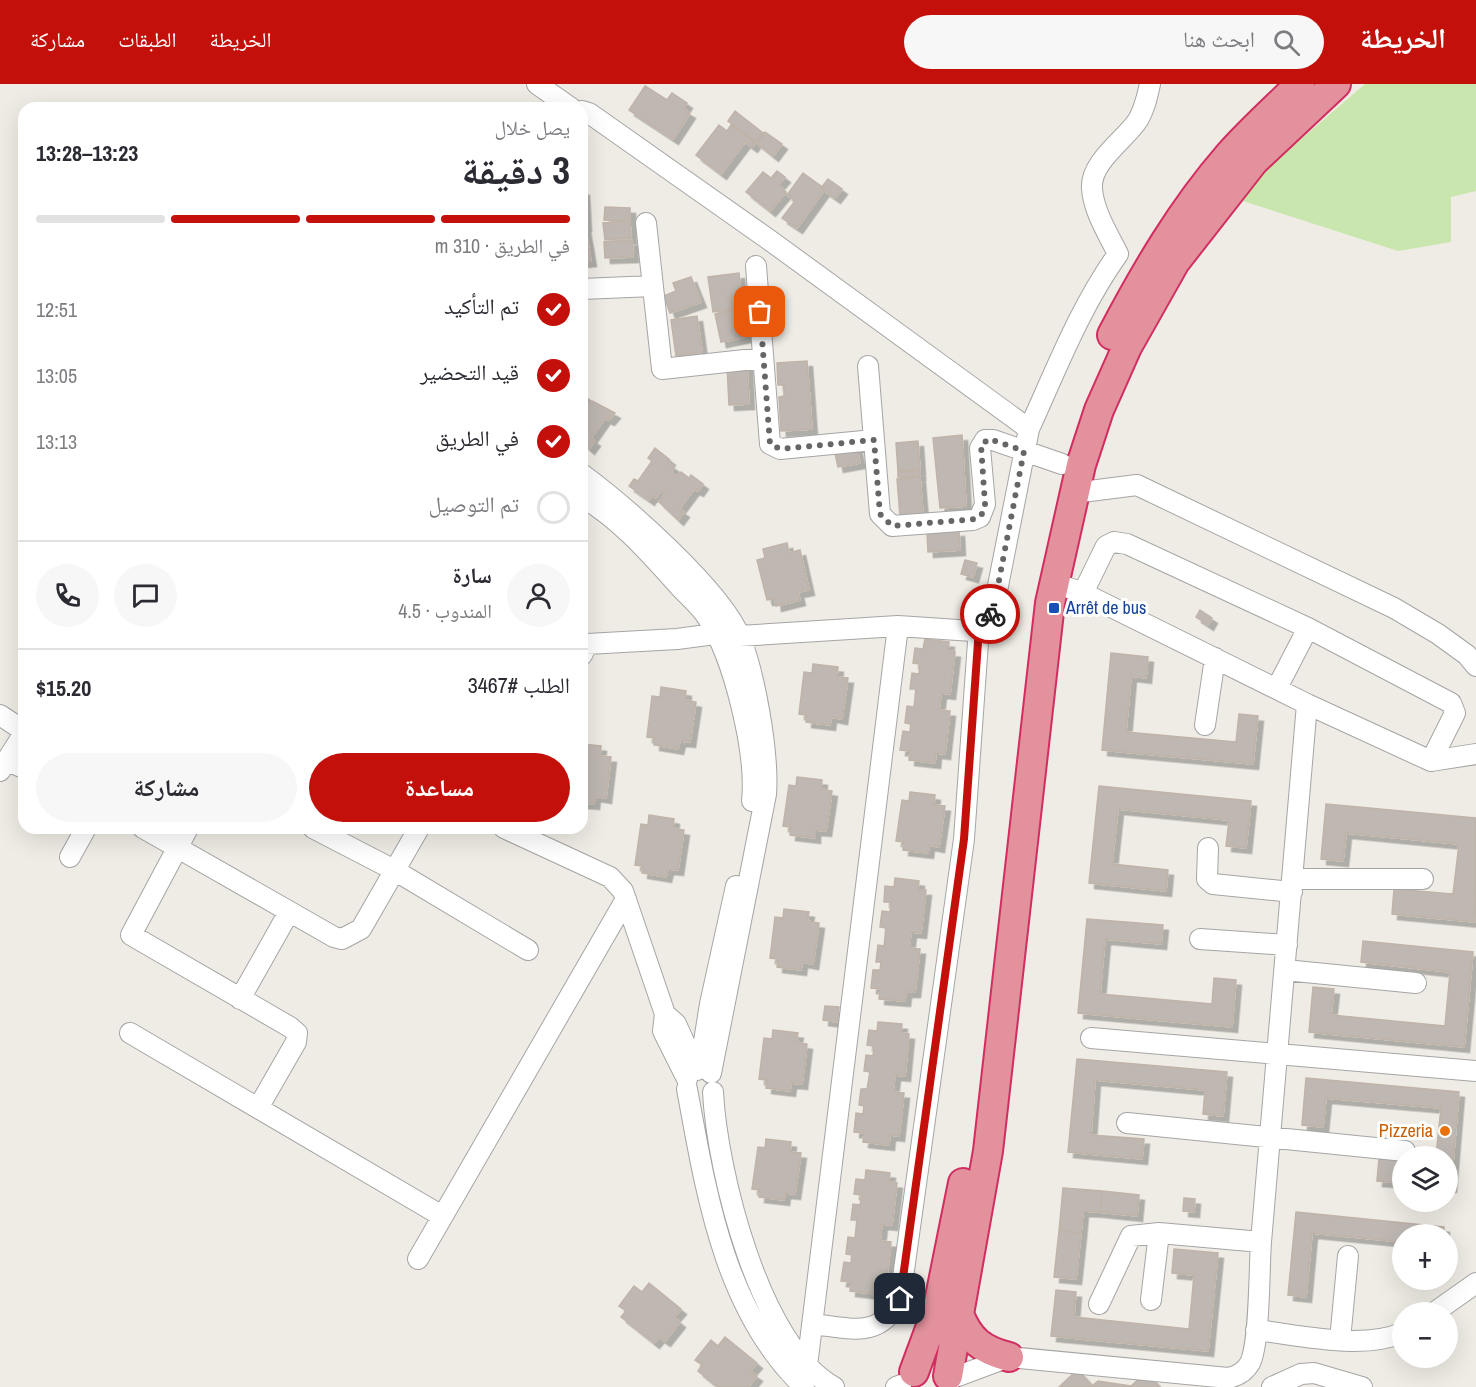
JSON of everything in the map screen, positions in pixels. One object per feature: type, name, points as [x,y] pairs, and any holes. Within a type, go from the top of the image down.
[{"type":"highway","points":[[903,1383],[938,1307],[970,1148],[1037,579],[1062,464],[1111,338],[1145,272],[1199,193],[1230,155],[1300,84]]},
{"type":"highway","points":[[903,1383],[932,1369],[957,1382],[959,1314],[988,1151],[1055,582],[1074,493],[1099,410],[1127,347],[1175,262],[1254,162],[1336,84]]},
{"type":"highway","points":[[959,1314],[967,1332],[979,1347],[1009,1357]]},
{"type":"street","points":[[537,84],[562,102]]},
{"type":"street","points":[[1145,272],[1119,254],[1105,228],[1092,190],[1092,182],[1100,165],[1137,122],[1144,109],[1150,84]]},
{"type":"street","points":[[588,114],[768,239],[1029,429]]},
{"type":"street","points":[[646,223],[662,369],[763,358]]},
{"type":"street","points":[[812,1324],[863,1329],[881,1323],[891,1316],[900,1299],[964,839],[979,628],[989,615],[995,601],[1029,429],[1077,324],[1103,274],[1119,254]]},
{"type":"street","points":[[756,266],[769,440],[772,447],[780,449],[874,440]]},
{"type":"street","points":[[588,289],[653,286]]},
{"type":"street","points":[[868,366],[880,514],[887,523],[898,527],[976,519],[983,513],[985,504],[981,445],[989,439],[1062,464]]},
{"type":"street","points":[[588,479],[653,534],[711,596],[739,636],[764,745],[768,770],[766,794],[699,1079]]},
{"type":"street","points":[[1074,493],[1137,485],[1394,608],[1438,634],[1467,655],[1476,666]]},
{"type":"street","points":[[588,502],[643,546],[707,616],[729,666],[750,747],[754,778],[751,814],[710,1004],[699,1079],[705,1188],[723,1249],[747,1309],[771,1349],[804,1387]]},
{"type":"street","points":[[1083,593],[1099,555],[1106,546],[1114,542],[1127,544],[1308,628],[1451,703],[1455,713],[1431,761]]},
{"type":"street","points":[[1055,582],[1083,593],[1215,657],[1307,705],[1431,761],[1476,754]]},
{"type":"street","points":[[588,644],[677,639],[715,634],[739,636],[897,626],[973,630],[979,628]]},
{"type":"street","points":[[807,1365],[897,626]]},
{"type":"street","points":[[1277,688],[1308,628]]},
{"type":"street","points":[[1205,725],[1215,657]]},
{"type":"street","points":[[1233,1377],[1241,1374],[1249,1365],[1256,1330],[1260,1242],[1307,705]]},
{"type":"street","points":[[0,715],[18,728]]},
{"type":"street","points":[[10,767],[18,747]]},
{"type":"street","points":[[70,857],[83,834]]},
{"type":"street","points":[[153,834],[289,912],[334,937],[342,939],[353,935],[360,929],[415,834]]},
{"type":"street","points":[[184,834],[130,935],[290,1027],[297,1034],[296,1042],[258,1108]]},
{"type":"street","points":[[325,834],[394,870],[528,950]]},
{"type":"street","points":[[542,836],[610,877],[623,891],[665,1014],[676,1024],[699,1079],[717,1134],[740,1233],[759,1283],[784,1334],[807,1365],[834,1387]]},
{"type":"street","points":[[1208,848],[1207,879],[1213,884],[1292,885],[1424,879]]},
{"type":"street","points":[[418,1259],[626,899]]},
{"type":"street","points":[[240,999],[289,912]]},
{"type":"street","points":[[1200,939],[1287,945]]},
{"type":"street","points":[[1285,970],[1416,983]]},
{"type":"street","points":[[130,1033],[442,1216]]},
{"type":"street","points":[[1091,1038],[1476,1071]]},
{"type":"street","points":[[1127,1123],[1392,1150]]},
{"type":"street","points":[[1099,1304],[1127,1240],[1131,1236],[1159,1233],[1260,1242]]},
{"type":"street","points":[[1151,1300],[1159,1233]]},
{"type":"street","points":[[1340,1340],[1348,1256]]},
{"type":"street","points":[[1449,1302],[1476,1283]]},
{"type":"street","points":[[1256,1330],[1340,1340],[1383,1339],[1392,1336]]},
{"type":"street","points":[[957,1382],[1009,1357],[1233,1377],[1250,1387]]},
{"type":"street","points":[[1272,1387],[1295,1376],[1314,1373],[1362,1387]]},
{"type":"green space","points":[[1365,84],[1476,84],[1476,191],[1451,197],[1451,242],[1398,251],[1243,201],[1250,183]]},
{"type":"building","points":[[645,86],[667,100],[672,93],[687,103],[683,109],[690,113],[673,139],[629,110]]},
{"type":"building","points":[[735,111],[763,133],[756,142],[728,121]]},
{"type":"building","points":[[719,125],[727,131],[731,125],[755,143],[752,147],[745,142],[721,174],[696,155]]},
{"type":"building","points":[[765,132],[782,144],[773,156],[757,143]]},
{"type":"building","points":[[777,171],[785,177],[778,185],[786,192],[770,211],[746,192],[763,172],[771,178]]},
{"type":"building","points":[[803,173],[825,189],[797,228],[782,218],[795,201],[787,195]]},
{"type":"building","points":[[828,179],[842,189],[835,198],[821,188]]},
{"type":"building","points":[[605,207],[630,208],[630,221],[604,220]]},
{"type":"building","points":[[630,221],[631,238],[605,240],[603,223]]},
{"type":"building","points":[[632,240],[633,257],[605,258],[604,242]]},
{"type":"building","points":[[588,244],[591,261],[588,261]]},
{"type":"building","points":[[739,273],[742,308],[713,312],[708,277]]},
{"type":"building","points":[[691,277],[701,302],[670,313],[664,296],[676,291],[673,283]]},
{"type":"building","points":[[740,309],[746,337],[721,342],[715,314]]},
{"type":"building","points":[[697,316],[702,352],[676,356],[671,320]]},
{"type":"building","points":[[807,361],[812,429],[781,431],[779,397],[784,396],[784,385],[778,385],[777,363]]},
{"type":"building","points":[[747,364],[749,404],[729,405],[727,365]]},
{"type":"building","points":[[592,401],[615,413],[609,420],[605,418],[591,438],[595,441],[589,449],[588,406]]},
{"type":"building","points":[[962,435],[966,506],[940,508],[933,438]]},
{"type":"building","points":[[918,441],[920,470],[898,471],[896,443]]},
{"type":"building","points":[[856,445],[860,463],[838,467],[834,449]]},
{"type":"building","points":[[655,448],[670,460],[668,463],[674,467],[671,472],[677,477],[681,472],[689,478],[691,475],[703,484],[698,491],[694,489],[679,509],[684,512],[678,520],[659,502],[666,492],[662,490],[656,498],[652,495],[649,500],[629,486],[634,479],[638,481],[652,461],[648,458]]},
{"type":"building","points":[[920,471],[920,476],[898,477],[898,472]]},
{"type":"building","points":[[920,477],[923,514],[900,516],[897,479]]},
{"type":"building","points":[[959,531],[960,550],[928,552],[927,533]]},
{"type":"building","points":[[787,543],[789,553],[800,550],[809,590],[798,592],[800,600],[776,606],[775,599],[767,600],[757,560],[765,558],[763,549]]},
{"type":"building","points":[[965,560],[977,563],[973,577],[961,574]]},
{"type":"building","points":[[1200,610],[1212,618],[1208,625],[1196,617]]},
{"type":"building","points":[[925,639],[949,642],[948,651],[955,652],[950,694],[941,693],[939,710],[950,711],[945,754],[936,753],[935,763],[909,760],[910,751],[900,750],[903,731],[910,732],[911,724],[905,723],[907,706],[914,707],[916,689],[910,689],[912,673],[919,674],[920,664],[913,663],[915,648],[923,649]]},
{"type":"building","points":[[1111,653],[1148,657],[1146,678],[1131,676],[1126,732],[1236,742],[1239,714],[1258,716],[1253,764],[1102,750]]},
{"type":"building","points":[[813,664],[838,667],[837,677],[848,678],[842,719],[831,717],[830,725],[806,722],[807,715],[799,714],[804,672],[812,673]]},
{"type":"building","points":[[661,687],[686,691],[685,700],[696,702],[690,742],[680,741],[678,749],[654,745],[655,738],[647,737],[652,696],[660,697]]},
{"type":"building","points":[[588,745],[601,746],[600,756],[611,757],[606,798],[595,796],[594,804],[588,804]]},
{"type":"building","points":[[797,777],[822,780],[821,789],[832,791],[826,831],[815,830],[815,838],[790,835],[791,827],[783,826],[789,785],[796,786]]},
{"type":"building","points":[[1099,786],[1251,801],[1246,848],[1226,846],[1229,820],[1118,809],[1112,864],[1168,870],[1166,891],[1089,883]]},
{"type":"building","points":[[910,792],[935,795],[934,805],[945,806],[939,847],[929,845],[928,853],[903,850],[904,842],[896,841],[902,800],[909,801]]},
{"type":"building","points":[[1326,804],[1476,818],[1475,922],[1392,914],[1394,889],[1453,894],[1459,844],[1346,833],[1343,861],[1321,859]]},
{"type":"building","points":[[649,815],[674,819],[673,828],[684,830],[678,870],[668,869],[666,877],[642,873],[643,866],[635,865],[641,824],[648,825]]},
{"type":"building","points":[[895,878],[919,881],[918,890],[926,890],[921,933],[911,932],[909,948],[920,949],[915,992],[906,992],[905,1001],[879,999],[880,989],[871,988],[873,970],[880,970],[881,962],[876,962],[878,945],[884,946],[886,928],[880,927],[882,911],[890,912],[891,902],[884,902],[885,886],[894,887]]},
{"type":"building","points":[[784,909],[809,912],[807,921],[819,923],[813,964],[802,962],[801,970],[777,967],[778,959],[770,958],[775,917],[783,918]]},
{"type":"building","points":[[1087,919],[1163,925],[1161,944],[1105,939],[1100,994],[1212,1004],[1214,978],[1236,980],[1232,1027],[1078,1013]]},
{"type":"building","points":[[1363,941],[1473,952],[1464,1047],[1309,1032],[1313,987],[1334,989],[1331,1015],[1445,1026],[1450,972],[1361,962]]},
{"type":"building","points":[[825,1006],[839,1007],[837,1022],[823,1020]]},
{"type":"building","points":[[878,1022],[902,1024],[901,1033],[909,1034],[905,1076],[895,1075],[893,1092],[904,1093],[899,1136],[890,1135],[889,1145],[863,1142],[864,1133],[854,1132],[856,1113],[863,1114],[864,1106],[859,1105],[861,1089],[867,1089],[870,1072],[864,1071],[866,1055],[873,1056],[874,1046],[867,1045],[869,1030],[877,1031]]},
{"type":"building","points":[[773,1030],[798,1033],[796,1042],[807,1044],[802,1084],[791,1083],[790,1091],[766,1088],[767,1080],[759,1079],[764,1038],[772,1039]]},
{"type":"building","points":[[1077,1059],[1227,1072],[1223,1116],[1203,1114],[1205,1090],[1095,1080],[1091,1135],[1144,1139],[1142,1159],[1068,1152]]},
{"type":"building","points":[[1306,1078],[1459,1092],[1454,1146],[1437,1146],[1441,1108],[1326,1098],[1323,1127],[1302,1125]]},
{"type":"building","points":[[766,1139],[791,1142],[790,1152],[801,1153],[795,1194],[785,1193],[784,1200],[759,1197],[760,1190],[752,1189],[758,1147],[765,1148]]},
{"type":"building","points":[[1379,1158],[1392,1159],[1392,1182],[1377,1181]]},
{"type":"building","points":[[866,1170],[890,1173],[889,1182],[897,1183],[892,1225],[882,1224],[880,1241],[891,1242],[886,1285],[877,1284],[876,1294],[850,1291],[851,1282],[841,1281],[844,1262],[851,1263],[852,1255],[846,1254],[848,1237],[855,1238],[857,1220],[851,1220],[853,1204],[860,1205],[862,1195],[854,1194],[856,1179],[865,1180]]},
{"type":"building","points":[[1063,1188],[1102,1191],[1100,1212],[1083,1211],[1081,1233],[1059,1231]]},
{"type":"building","points":[[1102,1191],[1139,1195],[1137,1216],[1100,1212]]},
{"type":"building","points":[[1184,1198],[1195,1199],[1194,1212],[1183,1211]]},
{"type":"building","points":[[1296,1212],[1414,1224],[1392,1224],[1392,1241],[1312,1233],[1306,1297],[1288,1295]]},
{"type":"building","points":[[1059,1231],[1081,1233],[1076,1279],[1054,1277]]},
{"type":"building","points":[[1174,1249],[1218,1253],[1208,1351],[1051,1336],[1056,1290],[1076,1292],[1074,1317],[1189,1329],[1194,1275],[1172,1273]]},
{"type":"building","points":[[649,1283],[681,1309],[674,1317],[680,1322],[665,1341],[659,1337],[654,1343],[621,1317],[626,1311],[619,1306],[634,1286],[642,1292]]},
{"type":"building","points":[[725,1337],[757,1363],[750,1371],[757,1376],[748,1387],[718,1387],[698,1371],[702,1365],[695,1360],[711,1340],[718,1346]]},
{"type":"building","points":[[1075,1372],[1080,1372],[1092,1386],[1098,1381],[1131,1386],[1146,1372],[1160,1387],[1059,1387]]},
{"type":"way so far","points":[[760,312],[770,444],[780,449],[874,440],[880,514],[882,519],[892,526],[973,520],[980,517],[985,504],[981,445],[989,439],[1024,451],[995,601],[990,614]]},
{"type":"place","name":"Arrêt de bus","points":[[1054,608]]},
{"type":"place","name":"Pizzeria","points":[[1445,1131]]},
{"type":"route","points":[[900,1299],[964,839],[979,628],[990,614]]}]
